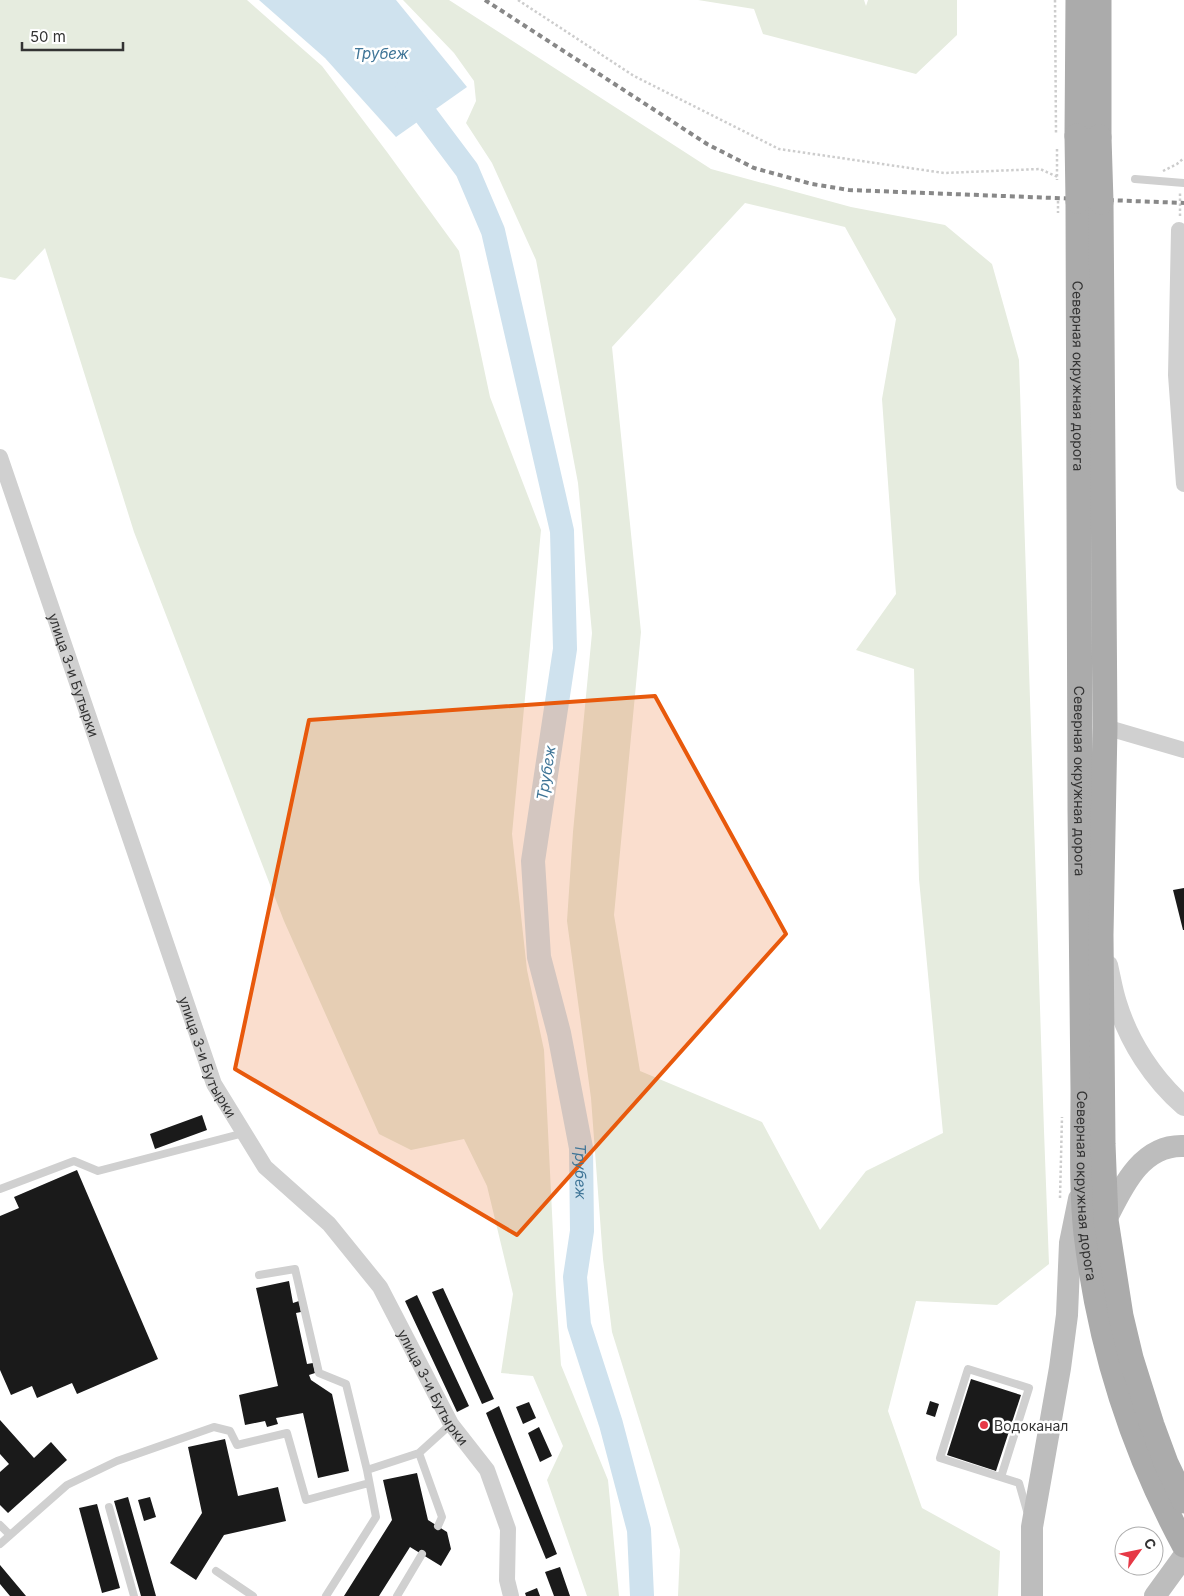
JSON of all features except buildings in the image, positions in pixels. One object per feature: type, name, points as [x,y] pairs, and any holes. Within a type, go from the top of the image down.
[{"type":"main road","name":"Северная окружная дорога","points":[[1078,0],[1078,137],[1089,202],[1105,727],[1101,935],[1103,1144],[1106,1220],[1121,1316],[1131,1358],[1178,1505],[1184,1545]]},
{"type":"main road","name":"Северная окружная дорога","points":[[1078,137],[1099,0]]},
{"type":"main road","name":"Северная окружная дорога","points":[[1089,202],[1083,1178],[1086,1231],[1093,1281],[1114,1378],[1132,1434],[1148,1474],[1178,1505]]},
{"type":"main road","points":[[1106,1220],[1122,1187],[1131,1173],[1144,1160],[1160,1150],[1184,1146]]},
{"type":"main road","points":[[1033,1594],[1032,1528],[1060,1368],[1067,1316],[1070,1243],[1083,1178]]},
{"type":"main road","points":[[1155,1596],[1184,1556]]},
{"type":"street","points":[[1179,230],[1176,375],[1181,395],[1184,484]]},
{"type":"street","name":"улица 3-и Бутырки","points":[[0,458],[214,1084],[266,1166],[329,1224],[380,1287],[451,1424],[487,1470],[508,1529],[507,1580],[511,1596]]},
{"type":"street","points":[[1105,727],[1184,750]]},
{"type":"street","points":[[1101,935],[1117,1004],[1133,1042],[1153,1074],[1184,1106]]},
{"type":"lane","points":[[1136,179],[1182,183]]},
{"type":"lane","points":[[0,1189],[74,1161],[98,1171],[244,1133]]},
{"type":"lane","points":[[260,1274],[296,1269],[319,1373],[346,1384],[376,1517],[326,1596]]},
{"type":"lane","points":[[1001,1477],[1029,1388],[968,1369],[940,1458],[1018,1483],[1032,1528]]},
{"type":"lane","points":[[366,1470],[419,1453],[451,1424]]},
{"type":"lane","points":[[0,1544],[67,1485],[117,1462],[214,1427],[230,1432],[237,1444],[287,1433],[306,1500],[369,1483]]},
{"type":"lane","points":[[419,1453],[442,1517],[438,1526]]},
{"type":"lane","points":[[110,1506],[134,1596]]},
{"type":"lane","points":[[0,1524],[10,1535]]},
{"type":"lane","points":[[397,1596],[422,1554]]},
{"type":"lane","points":[[216,1572],[252,1596]]},
{"type":"path","points":[[518,0],[634,76],[779,149],[944,173],[1040,169],[1064,180]]},
{"type":"path","points":[[1055,0],[1078,137]]},
{"type":"path","points":[[1057,149],[1057,169]]},
{"type":"path","points":[[1162,171],[1177,164],[1184,158]]},
{"type":"path","points":[[1179,230],[1182,183]]},
{"type":"path","points":[[1060,1202],[1062,1112]]},
{"type":"highlighted area","points":[[655,696],[786,934],[517,1235],[235,1069],[309,720]]},
{"type":"shaded area","points":[[0,0],[247,0],[322,66],[459,251],[490,397],[541,530],[512,834],[527,970],[544,1050],[561,1365],[608,1480],[619,1596],[587,1596],[547,1480],[563,1446],[533,1376],[501,1373],[513,1294],[487,1186],[464,1139],[411,1150],[379,1134],[284,921],[134,532],[45,248],[15,280],[0,277]]},
{"type":"shaded area","points":[[403,0],[449,0],[711,169],[851,207],[945,225],[992,264],[1019,360],[1049,1264],[997,1305],[916,1301],[888,1411],[922,1508],[1000,1551],[998,1596],[678,1596],[680,1550],[612,1332],[603,1259],[591,1098],[567,921],[573,832],[592,633],[578,483],[536,260],[492,163],[466,123],[476,101],[474,81],[454,53]],"holes":[[[745,203],[845,227],[896,319],[882,399],[896,594],[856,650],[914,669],[919,879],[943,1133],[866,1171],[820,1230],[762,1122],[640,1071],[614,915],[641,632],[612,347]]]},
{"type":"shaded area","points":[[698,0],[864,0],[866,6],[868,0],[957,0],[957,35],[916,74],[763,34],[754,9]]},
{"type":"water","name":"Трубеж","points":[[259,0],[396,0],[467,87],[396,137],[325,58]]},
{"type":"waterway","name":"Трубеж","points":[[407,90],[467,170],[493,231],[562,531],[565,649],[533,861],[539,957],[559,1033],[581,1148],[582,1231],[575,1277],[579,1325],[611,1424],[639,1530],[642,1596]]},
{"type":"railway","points":[[485,0],[707,144],[754,168],[812,184],[849,190],[1184,203]]},
{"type":"place","name":"Водоканал","points":[[984,1425]]}]
